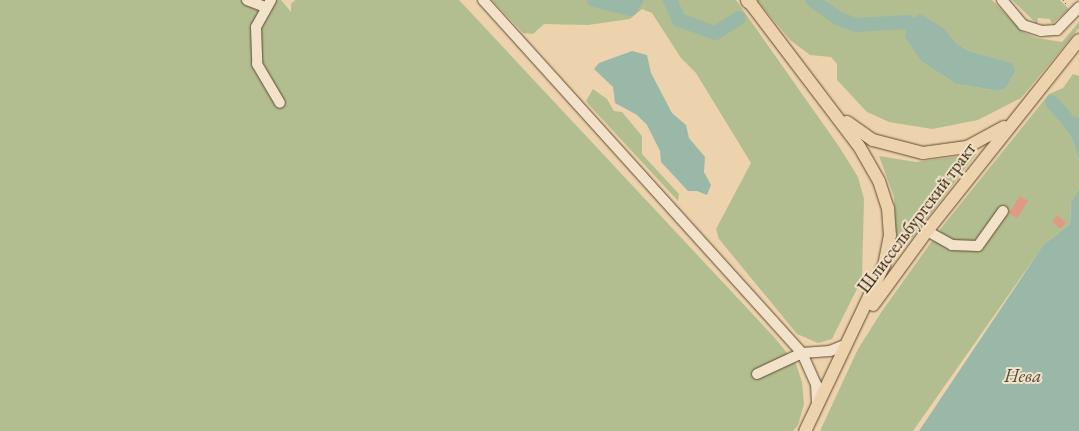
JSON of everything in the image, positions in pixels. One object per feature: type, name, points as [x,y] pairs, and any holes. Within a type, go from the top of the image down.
[{"type":"main road","points":[[748,0],[820,92],[870,163],[888,208],[890,235],[884,265],[804,431]]},
{"type":"main road","name":"Шлиссельбургский тракт","points":[[847,343],[927,231],[1079,40]]},
{"type":"main road","points":[[820,92],[860,131],[890,146],[914,152],[939,153],[966,147],[1017,118]]},
{"type":"street","points":[[248,0],[268,4],[256,28],[257,64],[280,103]]},
{"type":"street","points":[[483,0],[802,353],[816,384],[817,403]]},
{"type":"street","points":[[1002,0],[1023,25],[1041,31],[1057,30],[1079,7]]},
{"type":"street","points":[[927,231],[952,245],[978,246],[1004,211]]},
{"type":"street","points":[[758,374],[802,353],[830,351],[847,343]]},
{"type":"green space","points":[[0,0],[281,0],[291,12],[291,4],[295,0],[459,0],[774,337],[796,364],[802,382],[804,404],[798,425],[793,431],[0,431]]},
{"type":"green space","points":[[492,0],[736,0],[840,148],[858,177],[864,199],[862,279],[832,339],[818,343],[797,334],[719,239],[716,229],[751,163],[696,73],[681,58],[652,13],[642,9],[630,19],[588,25],[544,24],[533,34],[523,33]]},
{"type":"green space","points":[[757,0],[992,0],[1023,32],[1037,38],[1062,42],[1079,22],[1079,28],[1021,98],[978,120],[932,129],[889,122],[867,112],[837,80],[837,64],[831,57],[810,55],[790,40]],"holes":[[[945,29],[956,43],[969,51],[1011,63],[1016,71],[1006,88],[999,91],[956,84],[922,62]]]},
{"type":"green space","points":[[1012,0],[1060,0],[1069,9],[1052,24],[1050,19],[1038,18],[1037,24]]},
{"type":"green space","points":[[1073,74],[1079,76],[1079,118],[1065,119],[1064,128],[1071,136],[1079,160],[1079,189],[1071,202],[1070,224],[1045,243],[913,431],[820,431],[858,349],[882,311],[942,227],[1049,94],[1063,88]]},
{"type":"green space","points":[[593,89],[607,99],[614,111],[622,112],[642,136],[642,154],[679,194],[678,201],[586,101]]},
{"type":"green space","points":[[976,154],[906,246],[897,247],[894,197],[879,156],[916,162]]},
{"type":"water","points":[[920,14],[945,29],[956,43],[969,51],[1012,63],[1016,71],[1006,88],[999,91],[956,84],[922,62],[905,37],[908,22]]},
{"type":"water","points":[[632,51],[647,55],[651,73],[672,113],[686,125],[689,138],[705,157],[704,172],[711,185],[707,195],[697,191],[688,191],[661,162],[660,151],[647,125],[637,115],[615,103],[613,87],[594,69],[599,63]]},
{"type":"water","points":[[1079,118],[1079,160],[1071,136],[1064,128],[1065,119]]},
{"type":"water","name":"Нева","points":[[1079,189],[1079,431],[919,431],[1044,244],[1070,224],[1071,202]]},
{"type":"building","points":[[1020,196],[1028,201],[1017,218],[1009,213]]},
{"type":"building","points":[[1058,215],[1066,223],[1060,229],[1052,221]]},
{"type":"waterway","points":[[594,0],[630,9],[636,0]]},
{"type":"waterway","points":[[670,0],[679,20],[715,33],[739,18]]},
{"type":"waterway","points":[[812,0],[839,19],[856,25],[908,22],[922,33]]},
{"type":"waterway","points":[[1052,102],[1079,133]]}]
